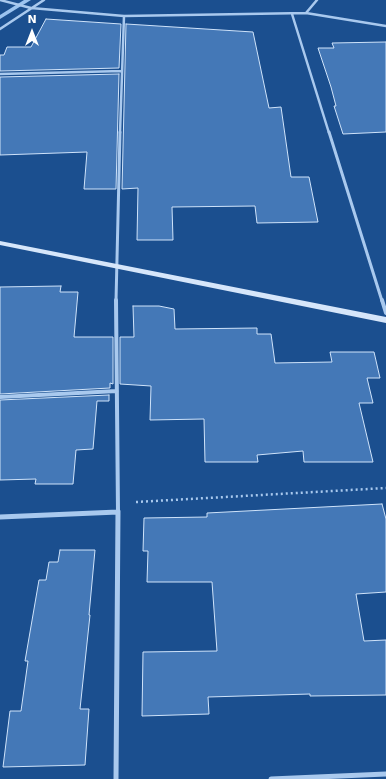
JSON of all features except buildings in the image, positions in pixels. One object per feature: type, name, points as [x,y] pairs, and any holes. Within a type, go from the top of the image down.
[{"type":"street","points":[[0,0],[31,8],[124,16],[306,13],[386,26]]},
{"type":"street","points":[[0,28],[44,0]]},
{"type":"street","points":[[306,13],[317,0]]},
{"type":"street","points":[[292,14],[386,313]]},
{"type":"street","points":[[116,779],[118,503],[116,266],[124,16]]},
{"type":"street","points":[[0,74],[122,71]]},
{"type":"street","points":[[0,243],[386,320]]},
{"type":"street","points":[[0,396],[117,391]]},
{"type":"street","points":[[0,517],[118,512]]},
{"type":"street","points":[[271,779],[375,777],[386,774]]},
{"type":"path","points":[[118,503],[386,488]]},
{"type":"waterway","points":[[0,17],[28,0]]}]
